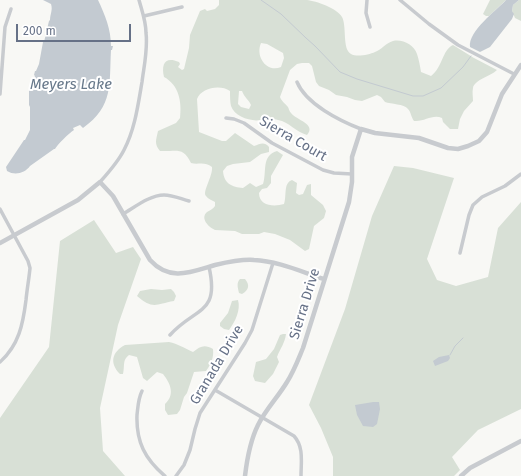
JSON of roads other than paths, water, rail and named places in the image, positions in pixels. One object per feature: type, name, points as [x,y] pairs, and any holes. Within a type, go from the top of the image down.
[{"type":"street","points":[[0,243],[78,200],[100,182],[122,154],[131,136],[134,124],[146,49],[144,16],[139,0]]},
{"type":"street","points":[[368,0],[366,13],[370,26]]},
{"type":"street","points":[[400,0],[458,45],[514,74]]},
{"type":"street","points":[[144,16],[182,7]]},
{"type":"street","points":[[0,94],[5,27],[11,8]]},
{"type":"street","points":[[297,82],[302,92],[320,107],[361,129],[419,138],[448,148],[458,149],[479,141],[487,132],[502,94],[521,65]]},
{"type":"street","name":"Sierra Court","points":[[226,118],[244,123],[272,143],[323,170],[334,173],[352,174]]},
{"type":"street","name":"Sierra Drive","points":[[245,476],[251,446],[262,417],[287,382],[303,348],[349,202],[352,157],[361,129]]},
{"type":"street","points":[[460,253],[469,215],[473,205],[482,198],[505,186],[521,174]]},
{"type":"street","points":[[100,182],[113,196],[148,257],[154,265],[160,269],[170,273],[180,274],[232,261],[260,260],[324,279]]},
{"type":"street","points":[[123,214],[152,198],[161,196],[172,196],[189,201]]},
{"type":"street","points":[[0,209],[28,261],[30,271],[21,330],[15,344],[6,357],[0,362]]},
{"type":"street","name":"Granada Drive","points":[[176,476],[184,465],[188,455],[200,413],[252,330],[273,263]]},
{"type":"street","points":[[170,335],[179,325],[198,313],[209,300],[212,285],[209,267]]},
{"type":"street","points":[[215,390],[290,433],[297,439],[301,448],[301,476]]},
{"type":"street","points":[[142,391],[138,404],[138,436],[151,463],[165,476]]},
{"type":"street","points":[[461,476],[470,468],[521,441]]},
{"type":"water","name":"Meyers Lake","points":[[43,0],[98,0],[109,28],[111,46],[113,46],[111,50],[108,94],[105,103],[93,120],[83,128],[80,125],[73,128],[74,130],[63,139],[55,149],[25,170],[20,173],[10,173],[7,171],[6,167],[25,140],[30,130],[29,91],[35,76],[35,71],[39,64],[52,8],[51,4]]},
{"type":"water","points":[[506,0],[519,0],[513,5],[512,11],[514,14],[512,19],[490,47],[480,52],[470,47],[473,34]]},
{"type":"water","points":[[449,355],[450,358],[448,361],[435,366],[433,361],[439,357]]},
{"type":"water","points":[[379,402],[380,409],[377,424],[373,427],[363,426],[357,415],[355,405]]},
{"type":"waterway","points":[[261,0],[281,14],[340,72],[357,79],[413,96],[423,96],[441,88],[463,67],[471,56]]},
{"type":"waterway","points":[[450,355],[455,346],[463,338]]}]
